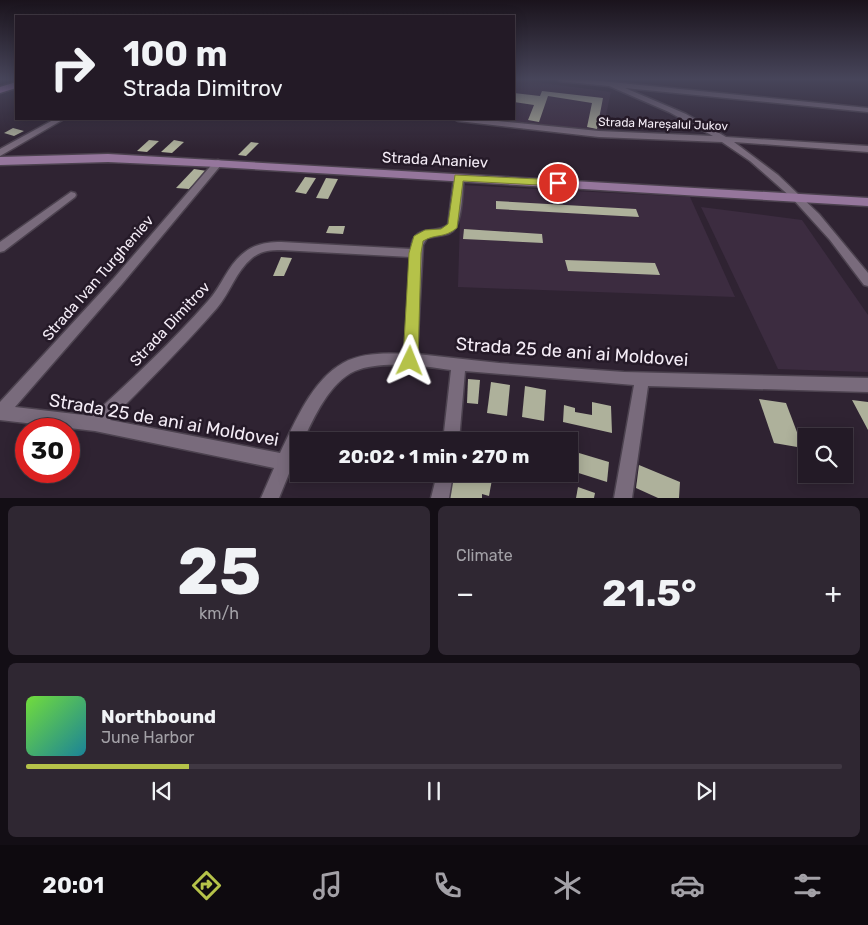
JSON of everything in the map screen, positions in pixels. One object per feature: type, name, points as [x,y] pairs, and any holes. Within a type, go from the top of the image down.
[{"type":"street","points":[[652,102],[725,140],[796,197],[836,241],[867,281]]},
{"type":"street","points":[[789,102],[868,110]]},
{"type":"street","points":[[0,153],[58,120]]},
{"type":"street","name":"Strada Mareșalul Jukov","points":[[467,120],[599,134],[868,148]]},
{"type":"street","name":"Strada Ananiev","points":[[0,161],[93,158],[218,163],[868,202]]},
{"type":"street","name":"Strada Ivan Turgheniev","points":[[0,413],[118,281],[218,163]]},
{"type":"street","points":[[410,361],[415,253],[418,239],[423,235],[444,232],[453,226],[459,178]]},
{"type":"street","points":[[0,248],[71,195]]},
{"type":"street","name":"Strada Dimitrov","points":[[95,424],[190,330],[219,298],[241,262],[254,252],[262,248],[282,246],[415,253]]},
{"type":"street","name":"Strada 25 de ani ai Moldovei","points":[[0,413],[95,424],[284,462],[321,394],[332,379],[348,367],[361,363],[410,361],[642,379],[868,385]]},
{"type":"street","points":[[452,432],[459,365]]},
{"type":"street","points":[[623,498],[642,379]]},
{"type":"street","points":[[270,498],[284,462]]},
{"type":"street","points":[[440,498],[443,482]]},
{"type":"shaded area","points":[[515,102],[609,102],[602,133],[499,120],[515,120]]},
{"type":"shaded area","points":[[461,185],[690,197],[735,297],[458,287]]},
{"type":"shaded area","points":[[701,207],[802,220],[868,315],[868,372],[778,369]]},
{"type":"building","points":[[516,102],[546,102],[539,122],[528,120],[534,105]]},
{"type":"building","points":[[587,102],[602,102],[597,129],[587,127],[592,103]]},
{"type":"building","points":[[13,128],[24,131],[14,136],[4,133]]},
{"type":"building","points":[[149,140],[159,141],[147,152],[137,151]]},
{"type":"building","points":[[174,140],[184,142],[172,153],[161,152]]},
{"type":"building","points":[[251,142],[259,143],[246,156],[238,155]]},
{"type":"building","points":[[194,169],[207,171],[189,189],[176,188]]},
{"type":"building","points":[[305,177],[316,178],[306,194],[295,192]]},
{"type":"building","points":[[326,178],[338,179],[328,199],[316,198]]},
{"type":"building","points":[[496,201],[636,209],[639,217],[496,209]]},
{"type":"building","points":[[329,226],[345,226],[343,234],[326,233]]},
{"type":"building","points":[[464,229],[542,234],[543,243],[463,239]]},
{"type":"building","points":[[281,257],[292,258],[284,276],[273,276]]},
{"type":"building","points":[[565,260],[655,263],[660,275],[568,271]]},
{"type":"building","points":[[468,379],[480,380],[478,404],[467,403]]},
{"type":"building","points":[[491,382],[510,385],[507,416],[487,413]]},
{"type":"building","points":[[525,386],[546,390],[544,421],[522,417]]},
{"type":"building","points":[[759,399],[786,403],[798,435],[798,447],[774,443]]},
{"type":"building","points":[[852,400],[868,402],[868,430]]},
{"type":"building","points":[[592,402],[611,406],[612,433],[563,422],[564,405],[575,408],[575,412],[592,415]]},
{"type":"building","points":[[578,453],[609,462],[607,482],[578,473]]},
{"type":"building","points":[[639,465],[680,482],[679,498],[658,498],[636,488]]},
{"type":"building","points":[[452,482],[492,482],[489,496],[482,494],[482,498],[448,498]]},
{"type":"building","points":[[578,487],[595,493],[594,498],[576,498]]},
{"type":"route","points":[[410,361],[415,253],[418,239],[428,233],[450,230],[453,226],[459,178],[558,183]]}]
